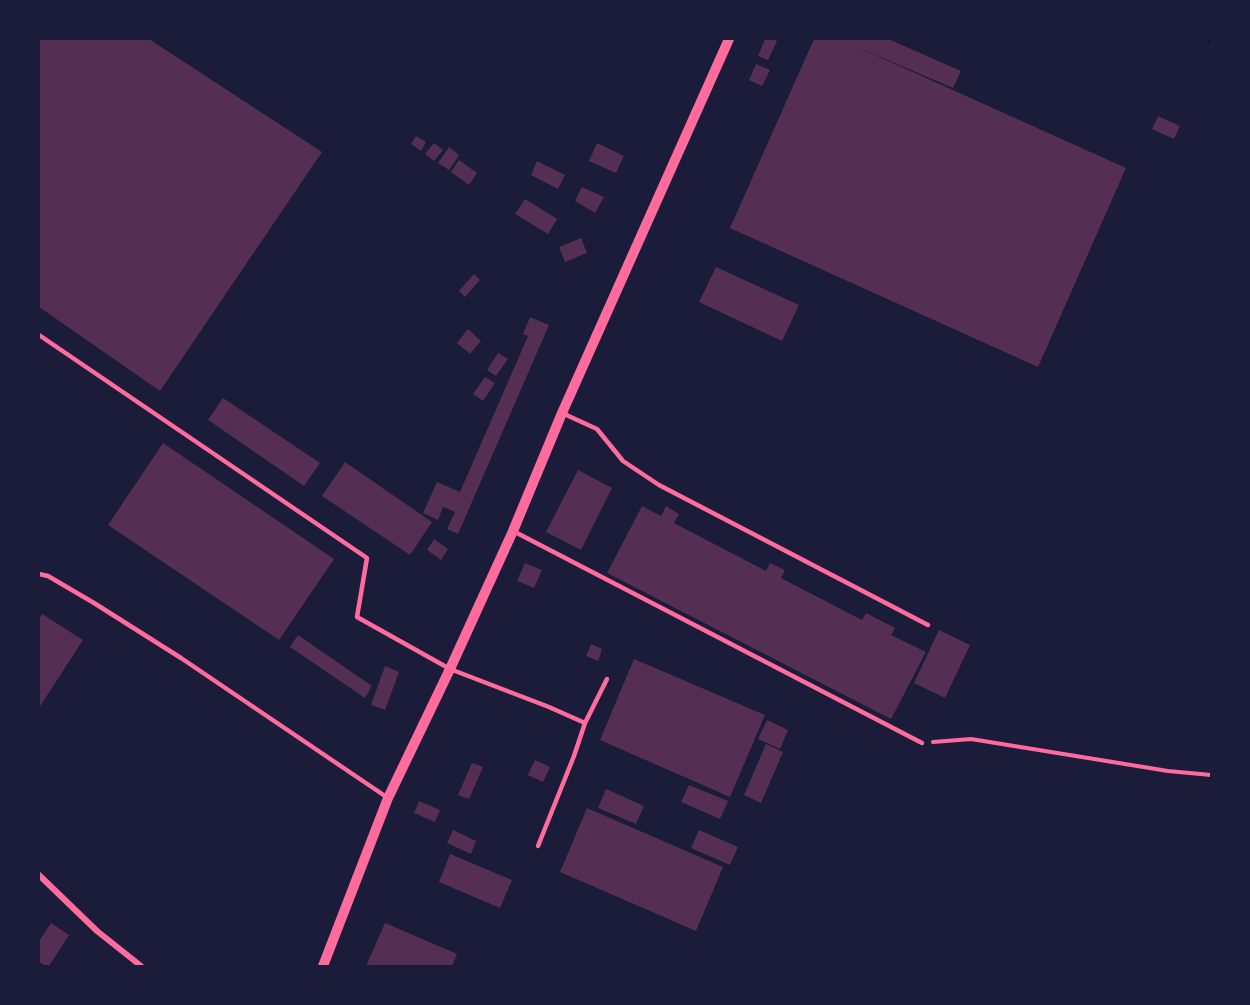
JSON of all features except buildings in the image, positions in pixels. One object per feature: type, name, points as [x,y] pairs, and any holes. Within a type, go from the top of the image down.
[{"type":"street","points":[[323,966],[387,798],[450,669],[513,531],[562,413],[729,39]]},
{"type":"street","points":[[39,875],[97,931],[141,966]]},
{"type":"lane","points":[[39,335],[367,558],[357,617],[450,669],[585,723]]},
{"type":"lane","points":[[562,413],[597,429],[623,461],[659,485],[928,625]]},
{"type":"lane","points":[[513,531],[922,743]]},
{"type":"lane","points":[[39,574],[48,576],[94,603],[181,658],[387,798]]},
{"type":"lane","points":[[538,846],[585,723],[607,680]]},
{"type":"path","points":[[922,743],[971,739],[1168,771],[1211,775]]}]
